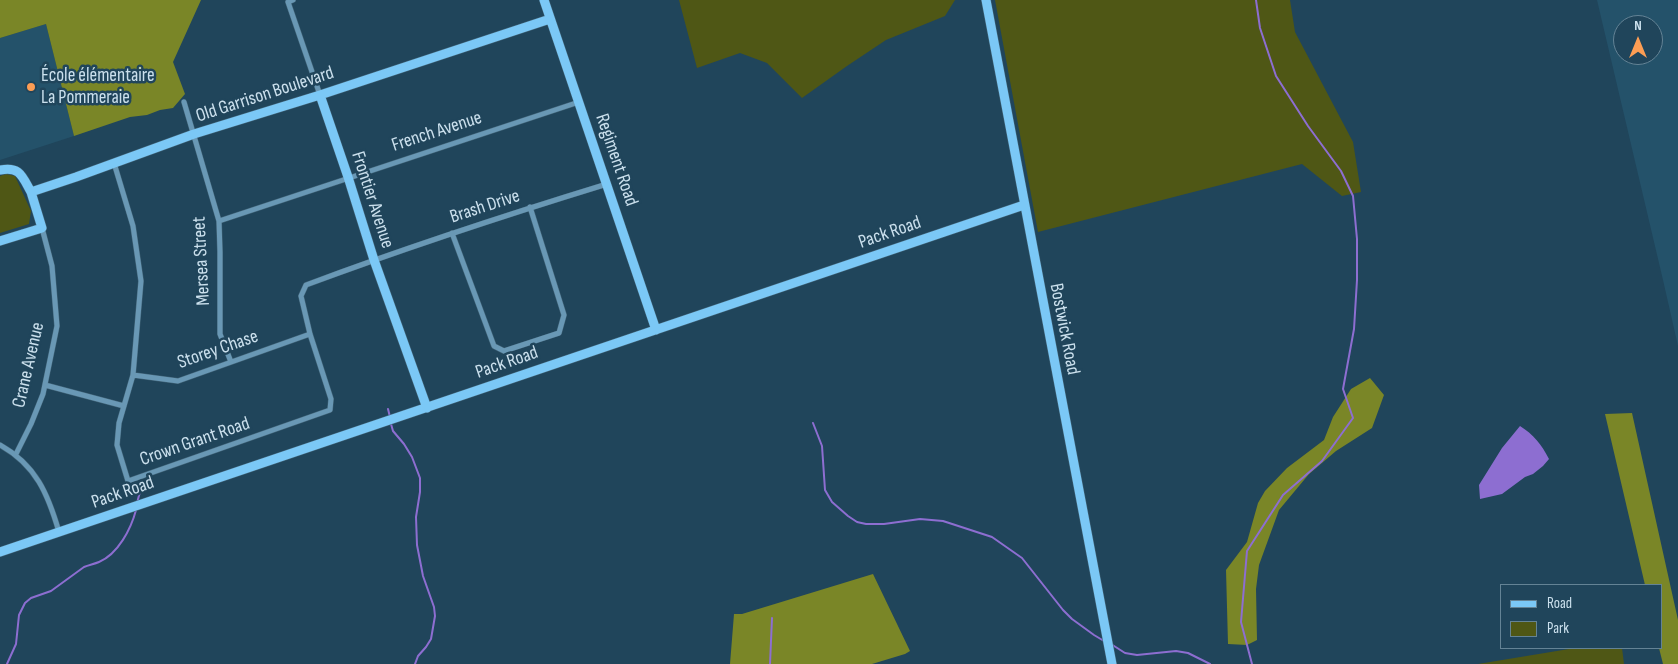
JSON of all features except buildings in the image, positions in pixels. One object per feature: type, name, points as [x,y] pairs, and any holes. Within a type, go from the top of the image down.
[{"type":"street","name":"Regiment Road","points":[[544,0],[656,330]]},
{"type":"street","name":"Bostwick Road","points":[[986,0],[1112,664]]},
{"type":"street","name":"Frontier Avenue","points":[[290,1],[374,260],[427,408]]},
{"type":"street","name":"Old Garrison Boulevard","points":[[31,192],[194,134],[320,95],[550,19]]},
{"type":"street","name":"Mersea Street","points":[[184,102],[219,221],[220,334],[231,362]]},
{"type":"street","name":"French Avenue","points":[[219,221],[580,102]]},
{"type":"street","name":"Crown Grant Road","points":[[114,163],[134,226],[141,281],[134,375],[124,406],[117,445],[128,481],[330,410],[331,399],[310,334],[301,296],[306,285],[374,260]]},
{"type":"street","points":[[0,170],[10,168],[20,173],[31,192]]},
{"type":"street","name":"Brash Drive","points":[[374,260],[530,207],[607,184]]},
{"type":"street","name":"Crane Avenue","points":[[16,454],[32,424],[43,394],[57,326],[52,266],[31,192]]},
{"type":"street","name":"Pack Road","points":[[0,552],[1024,205]]},
{"type":"street","points":[[452,233],[494,346],[504,351],[550,336],[559,332],[564,315],[530,207]]},
{"type":"street","points":[[0,241],[42,228]]},
{"type":"street","name":"Storey Chase","points":[[134,375],[178,381],[310,334]]},
{"type":"street","points":[[45,385],[124,406]]},
{"type":"street","points":[[0,445],[16,454],[31,471],[51,504],[60,532]]},
{"type":"shaded area","points":[[1597,0],[1678,0],[1678,346],[1663,280]]},
{"type":"shaded area","name":"École élémentaire La Pommeraie","points":[[46,24],[74,136],[0,160],[0,38]]},
{"type":"shaded area","points":[[1520,426],[1537,440],[1549,459],[1533,474],[1525,477],[1502,494],[1480,499],[1479,485],[1502,448]]},
{"type":"green space","points":[[0,0],[201,0],[173,62],[185,94],[173,108],[147,115],[130,117],[74,136],[46,24],[0,38]]},
{"type":"green space","points":[[679,0],[955,0],[945,16],[886,40],[802,98],[767,63],[740,53],[697,68]]},
{"type":"green space","points":[[995,0],[1290,0],[1295,32],[1353,142],[1361,192],[1342,196],[1302,164],[1038,232]]},
{"type":"green space","points":[[6,174],[15,176],[31,211],[29,224],[0,233],[0,176]]},
{"type":"green space","points":[[1370,378],[1384,395],[1372,428],[1336,451],[1309,474],[1279,510],[1259,565],[1256,589],[1257,640],[1247,645],[1228,644],[1226,570],[1247,542],[1258,503],[1265,491],[1287,468],[1324,440],[1333,417],[1351,389]]},
{"type":"green space","points":[[1632,413],[1678,620],[1678,664],[1663,664],[1659,649],[1663,649],[1663,584],[1645,584],[1605,414]]},
{"type":"green space","points":[[873,574],[910,651],[872,664],[730,664],[734,614],[742,614]]},
{"type":"green space","points":[[1569,649],[1622,649],[1624,664],[1478,664]]},
{"type":"waterway","points":[[1252,664],[1241,622],[1247,551],[1283,495],[1322,461],[1353,418],[1343,389],[1354,329],[1357,280],[1357,239],[1353,196],[1341,171],[1308,126],[1276,76],[1260,28],[1256,0]]},
{"type":"waterway","points":[[388,409],[390,417]]},
{"type":"waterway","points":[[813,423],[822,446],[825,490],[832,502],[848,516],[857,522],[866,524],[884,524],[920,519],[943,521],[992,537],[1022,558],[1072,619],[1104,641]]},
{"type":"waterway","points":[[391,424],[393,431],[412,457],[420,478],[416,517],[417,545],[423,576],[434,607],[435,616],[431,639],[418,656],[415,664]]},
{"type":"waterway","points":[[137,503],[141,488]]},
{"type":"waterway","points":[[7,664],[16,644],[19,615],[25,603],[31,598],[51,591],[84,567],[99,562],[112,553],[127,533],[136,510]]},
{"type":"waterway","points":[[770,664],[772,618]]},
{"type":"waterway","points":[[1111,644],[1125,653],[1137,655],[1176,651],[1188,653],[1210,664]]},
{"type":"place","name":"École élémentaire La Pommeraie","points":[[31,87]]}]
